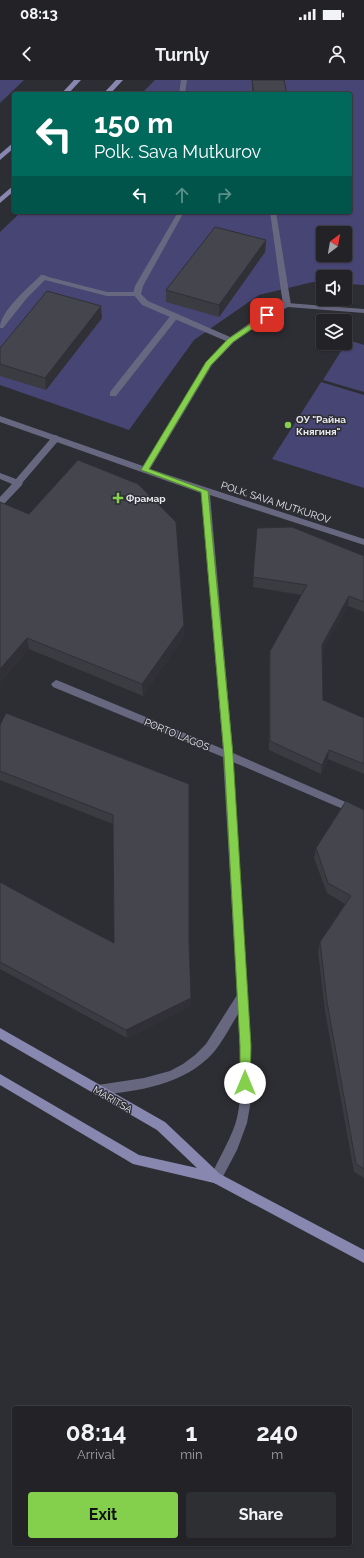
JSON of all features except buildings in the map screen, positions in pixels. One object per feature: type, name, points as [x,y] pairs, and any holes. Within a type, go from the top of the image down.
[{"type":"street","points":[[66,92],[78,80]]},
{"type":"street","points":[[108,92],[120,80]]},
{"type":"street","points":[[182,92],[184,80]]},
{"type":"street","points":[[0,158],[12,146]]},
{"type":"street","points":[[0,201],[12,189]]},
{"type":"street","points":[[137,294],[139,286],[180,214]]},
{"type":"street","points":[[273,214],[287,305]]},
{"type":"street","points":[[0,326],[24,296],[44,277],[107,294],[137,294],[145,303],[231,340]]},
{"type":"street","points":[[145,470],[209,364],[231,340],[267,315],[287,305],[364,311]]},
{"type":"street","points":[[113,394],[175,316]]},
{"type":"street","name":"POLK. SAVA MUTKUROV","points":[[0,419],[204,491],[364,542]]},
{"type":"street","points":[[0,503],[19,483],[56,438]]},
{"type":"street","points":[[0,476],[19,483]]},
{"type":"street","points":[[204,491],[228,755],[246,1046],[244,1100],[236,1138],[216,1178]]},
{"type":"street","name":"PORTO LAGOS","points":[[56,684],[228,755],[364,814]]},
{"type":"street","points":[[98,1090],[142,1086],[159,1080],[193,1063],[209,1049],[242,996]]},
{"type":"street","name":"MARITSA","points":[[0,1033],[161,1126],[216,1178]]},
{"type":"street","name":"MARITSA","points":[[0,1079],[137,1160],[216,1178],[364,1257]]},
{"type":"shaded area","points":[[0,80],[24,80],[0,103]]},
{"type":"shaded area","points":[[155,80],[364,80],[364,285],[352,284],[352,270],[316,270],[316,282],[259,295],[194,340],[129,430],[0,385],[0,232],[19,214],[352,214],[352,92],[143,92]]},
{"type":"shaded area","points":[[352,341],[364,345],[364,392],[323,380],[342,350],[352,350]]},
{"type":"shaded area","points":[[321,382],[364,395],[364,488],[272,459]]},
{"type":"place","name":"ОУ \"Райна Княгиня\"","points":[[288,425]]},
{"type":"place","name":"Фрамар","points":[[118,498]]},
{"type":"route","points":[[245,1083],[246,1046],[228,755],[204,491],[145,470],[156,449],[209,364],[231,340],[267,315]]}]
